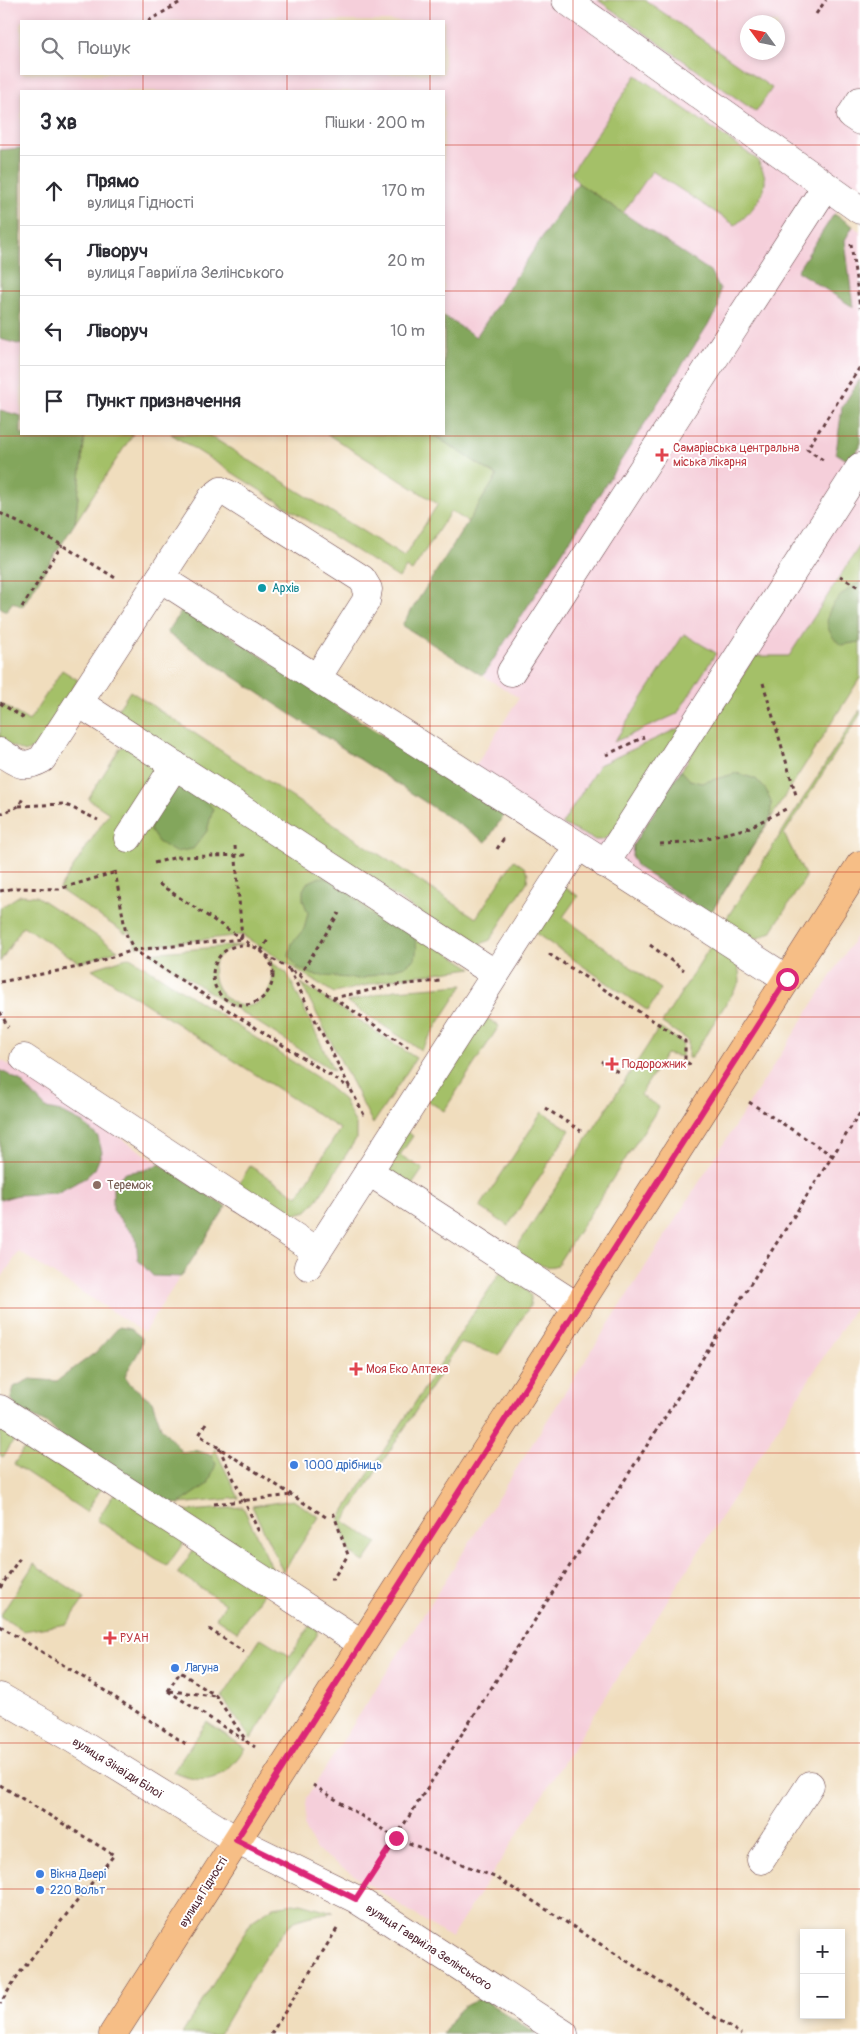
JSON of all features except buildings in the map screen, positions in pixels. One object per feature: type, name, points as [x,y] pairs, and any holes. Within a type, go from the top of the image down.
[{"type":"main road","name":"вулиця Гідності","points":[[113,2034],[361,1643],[860,865]]},
{"type":"street","points":[[566,0],[826,186],[858,213]]},
{"type":"street","points":[[860,101],[851,115],[860,121]]},
{"type":"street","points":[[511,672],[826,186]]},
{"type":"street","points":[[605,864],[860,467]]},
{"type":"street","points":[[0,752],[19,764],[30,766],[42,759],[212,498],[221,491],[343,566],[362,579],[368,589],[366,601],[317,678]]},
{"type":"street","points":[[154,589],[317,678],[787,979]]},
{"type":"street","points":[[79,703],[494,973]]},
{"type":"street","points":[[128,838],[175,765]]},
{"type":"street","points":[[24,1058],[312,1258],[494,973],[578,846]]},
{"type":"street","points":[[368,1172],[578,1307]]},
{"type":"street","points":[[0,1409],[361,1643]]},
{"type":"street","name":"вулиця Зінаїди Білої","points":[[0,1697],[73,1739],[236,1840]]},
{"type":"street","points":[[761,1860],[810,1785]]},
{"type":"street","name":"вулиця Гавриїла Зелінського","points":[[236,1840],[356,1899],[564,2034]]},
{"type":"path","points":[[150,20],[184,0]]},
{"type":"path","points":[[816,14],[826,0]]},
{"type":"path","points":[[858,213],[850,243],[860,308]]},
{"type":"path","points":[[0,513],[154,589]]},
{"type":"path","points":[[22,607],[62,545]]},
{"type":"path","points":[[840,576],[860,588]]},
{"type":"path","points":[[760,674],[796,795]]},
{"type":"path","points":[[231,802],[242,939]]},
{"type":"path","points":[[651,844],[688,843],[748,828],[788,808]]},
{"type":"path","points":[[153,863],[177,857],[254,854]]},
{"type":"path","points":[[113,864],[126,934],[134,950],[350,1088]]},
{"type":"path","points":[[0,892],[15,888],[59,889],[125,870]]},
{"type":"path","points":[[159,884],[411,1049]]},
{"type":"path","points":[[299,976],[357,884]]},
{"type":"path","points":[[519,935],[652,1020]]},
{"type":"path","points":[[261,951],[269,938]]},
{"type":"path","points":[[0,982],[84,966],[134,950],[242,939]]},
{"type":"path","points":[[242,945],[261,951],[268,958],[272,966],[272,985],[267,994],[261,1000],[251,1005],[231,1003],[217,989],[214,969],[218,960],[224,952],[242,945]]},
{"type":"path","points":[[650,945],[684,970]]},
{"type":"path","points":[[289,969],[370,1128],[368,1172]]},
{"type":"path","points":[[332,998],[395,985],[467,978],[494,973]]},
{"type":"path","points":[[601,1061],[618,1072]]},
{"type":"path","points":[[545,1108],[581,1131]]},
{"type":"path","points":[[271,2034],[860,1113]]},
{"type":"path","points":[[206,1424],[199,1435],[329,1519]]},
{"type":"path","points":[[219,1448],[261,1536]]},
{"type":"path","points":[[208,1504],[244,1502],[292,1495]]},
{"type":"path","points":[[333,1512],[348,1555]]},
{"type":"path","points":[[0,1588],[21,1556]]},
{"type":"path","points":[[0,1626],[186,1744]]},
{"type":"path","points":[[209,1629],[244,1652]]},
{"type":"path","points":[[168,1691],[180,1672],[216,1696],[247,1742]]},
{"type":"path","points":[[168,1691],[216,1696]]},
{"type":"path","points":[[168,1691],[260,1751]]},
{"type":"path","points":[[307,1781],[396,1838],[497,1878],[741,2034]]},
{"type":"path","points":[[0,1785],[114,1855],[18,1975],[0,2004]]},
{"type":"shaded area","name":"Самарівська центральна міська лікарня","points":[[0,0],[860,0],[860,186],[854,182],[834,214],[860,231],[860,678],[703,925],[469,776],[519,698],[402,625],[497,476],[434,435],[445,435],[445,90],[20,90],[20,416],[0,410]]},
{"type":"shaded area","points":[[860,930],[860,1300],[451,1938],[316,1850],[304,1825],[307,1797]]},
{"type":"shaded area","name":"Теремок","points":[[0,1059],[226,1207],[144,1332],[19,1252],[0,1280]]},
{"type":"green space","points":[[598,0],[645,0],[772,88],[756,112]]},
{"type":"green space","points":[[636,75],[758,160],[765,177],[763,192],[745,217],[735,225],[652,171],[623,213],[578,183],[571,173]]},
{"type":"green space","points":[[20,148],[20,345],[0,339],[0,150]]},
{"type":"green space","points":[[578,183],[710,271],[720,289],[718,309],[483,676],[402,625],[497,476],[434,435],[445,435],[445,317],[476,337]]},
{"type":"green space","points":[[834,214],[853,226],[845,240],[853,307],[797,271]]},
{"type":"green space","points":[[860,379],[860,447],[850,462],[836,453],[842,407]]},
{"type":"green space","points":[[0,410],[20,416],[20,435],[85,435],[75,523],[22,607],[13,602],[6,611],[0,607]]},
{"type":"green space","points":[[85,435],[132,435],[75,523]]},
{"type":"green space","points":[[173,435],[209,435],[404,557],[438,504],[329,435],[434,435],[497,476],[468,522],[451,511],[412,571],[406,567],[399,578]]},
{"type":"green space","points":[[860,545],[860,678],[710,914],[632,857],[633,845],[755,656],[789,656]]},
{"type":"green space","points":[[860,582],[860,642],[841,645],[832,636],[828,627],[830,609],[843,594]]},
{"type":"green space","points":[[185,606],[504,815],[486,842],[167,633]]},
{"type":"green space","points":[[684,634],[716,653],[677,714],[614,742]]},
{"type":"green space","points":[[62,670],[78,680],[40,745],[25,752],[0,741],[0,703],[29,721]]},
{"type":"green space","points":[[130,691],[476,918],[514,860],[524,867],[528,873],[527,882],[490,940],[478,945],[465,942],[117,715],[119,708]]},
{"type":"green space","points":[[860,710],[860,715],[784,834],[806,877],[771,932],[759,938],[746,937],[723,924]]},
{"type":"green space","points":[[683,726],[614,832],[603,840],[595,840],[562,824],[599,765]]},
{"type":"green space","points":[[128,745],[472,968],[397,978],[334,993],[242,935],[137,947],[129,930],[126,934],[59,889],[109,813],[88,799],[120,748]]},
{"type":"green space","points":[[681,770],[690,780],[701,783],[737,773],[756,779],[766,790],[771,801],[771,817],[710,914],[637,867],[632,857],[633,845]]},
{"type":"green space","points":[[183,786],[201,794],[213,809],[207,831],[193,849],[175,852],[158,842],[150,830],[153,816],[172,789]]},
{"type":"green space","points":[[320,877],[331,880],[345,888],[364,909],[376,918],[399,925],[408,930],[416,942],[415,959],[405,966],[360,979],[313,975],[297,967],[289,956],[292,943],[304,929],[308,913],[303,900],[303,890],[307,883]]},
{"type":"green space","points":[[561,885],[578,896],[563,917],[661,989],[648,1011],[531,930]]},
{"type":"green space","points":[[20,895],[36,896],[118,950],[80,963],[23,926],[0,962],[0,908]]},
{"type":"green space","points":[[713,942],[725,950],[736,962],[740,982],[691,1058],[688,1058],[688,1040],[662,1023]]},
{"type":"green space","points":[[242,945],[223,953],[214,965],[214,979],[220,992],[231,1001],[244,1006],[257,1003],[269,990],[273,978],[268,958],[287,973],[334,1071],[148,953]]},
{"type":"green space","points":[[130,957],[318,1078],[344,1100],[356,1125],[356,1139],[318,1199],[307,1211],[292,1215],[278,1211],[238,1185],[250,1166],[298,1196],[340,1129],[92,969]]},
{"type":"green space","points":[[301,983],[416,1058],[373,1124]]},
{"type":"green space","points":[[463,985],[421,1050],[347,1002],[395,990]]},
{"type":"green space","points":[[475,1010],[499,1026],[444,1111],[420,1096]]},
{"type":"green space","points":[[659,1028],[683,1043],[682,1057],[666,1054],[640,1095],[659,1107],[557,1265],[546,1266],[535,1263],[515,1250]]},
{"type":"green space","points":[[0,1070],[20,1081],[47,1109],[61,1112],[83,1123],[98,1137],[102,1152],[95,1169],[85,1178],[57,1193],[18,1195],[0,1200]]},
{"type":"green space","points":[[542,1112],[570,1130],[508,1226],[480,1207]]},
{"type":"green space","points":[[400,1127],[413,1136],[400,1155],[423,1169],[410,1188],[383,1171]]},
{"type":"green space","points":[[160,1164],[226,1207],[181,1277],[153,1276],[138,1260],[136,1237],[113,1210],[113,1185],[124,1173],[145,1170]]},
{"type":"green space","points":[[501,1271],[525,1288],[531,1296],[530,1306],[499,1355],[460,1343],[344,1521],[377,1543],[364,1562],[350,1553],[339,1519]]},
{"type":"green space","points":[[119,1327],[131,1329],[142,1338],[138,1353],[125,1376],[131,1385],[152,1401],[161,1427],[182,1452],[195,1450],[211,1455],[216,1464],[208,1484],[179,1504],[157,1500],[66,1442],[48,1424],[17,1409],[11,1398],[14,1387],[30,1379],[57,1381],[96,1352]]},
{"type":"green space","points":[[0,1416],[21,1430],[3,1457],[0,1455]]},
{"type":"green space","points":[[32,1437],[104,1484],[86,1512],[14,1464]]},
{"type":"green space","points":[[215,1449],[239,1498],[179,1504]]},
{"type":"green space","points":[[115,1492],[187,1538],[167,1566],[97,1520]]},
{"type":"green space","points":[[293,1500],[319,1517],[283,1572],[252,1506]]},
{"type":"green space","points":[[243,1507],[278,1580],[174,1512]]},
{"type":"green space","points":[[197,1544],[266,1589],[237,1632],[216,1618],[225,1604],[178,1573]]},
{"type":"green space","points":[[34,1564],[85,1598],[67,1624],[23,1631],[0,1616]]},
{"type":"green space","points":[[310,1626],[317,1630],[317,1635],[251,1739],[222,1698],[261,1638],[290,1656]]},
{"type":"green space","points":[[207,1722],[245,1748],[230,1767],[215,1777],[196,1779],[173,1772]]},
{"type":"green space","points":[[301,1903],[333,1912],[300,1919],[287,1928],[266,1955],[219,2034],[182,2034],[252,1921],[273,1907]]},
{"type":"green space","points":[[483,1999],[536,2034],[443,2034],[458,2011],[468,2004]]},
{"type":"place","name":"Самарівська центральна міська лікарня","points":[[662,455]]},
{"type":"place","name":"Архів","points":[[262,588]]},
{"type":"place","name":"Подорожник","points":[[612,1064]]},
{"type":"place","name":"Теремок","points":[[97,1185]]},
{"type":"place","name":"Моя Еко Аптека","points":[[356,1369]]},
{"type":"place","name":"1000 дрібниць","points":[[294,1465]]},
{"type":"place","name":"РУАН","points":[[110,1638]]},
{"type":"place","name":"Лагуна","points":[[175,1668]]},
{"type":"place","name":"Вікна Двері","points":[[40,1874]]},
{"type":"place","name":"220 Вольт","points":[[40,1890]]},
{"type":"route","points":[[396,1838],[356,1899],[236,1840],[787,979]]}]
